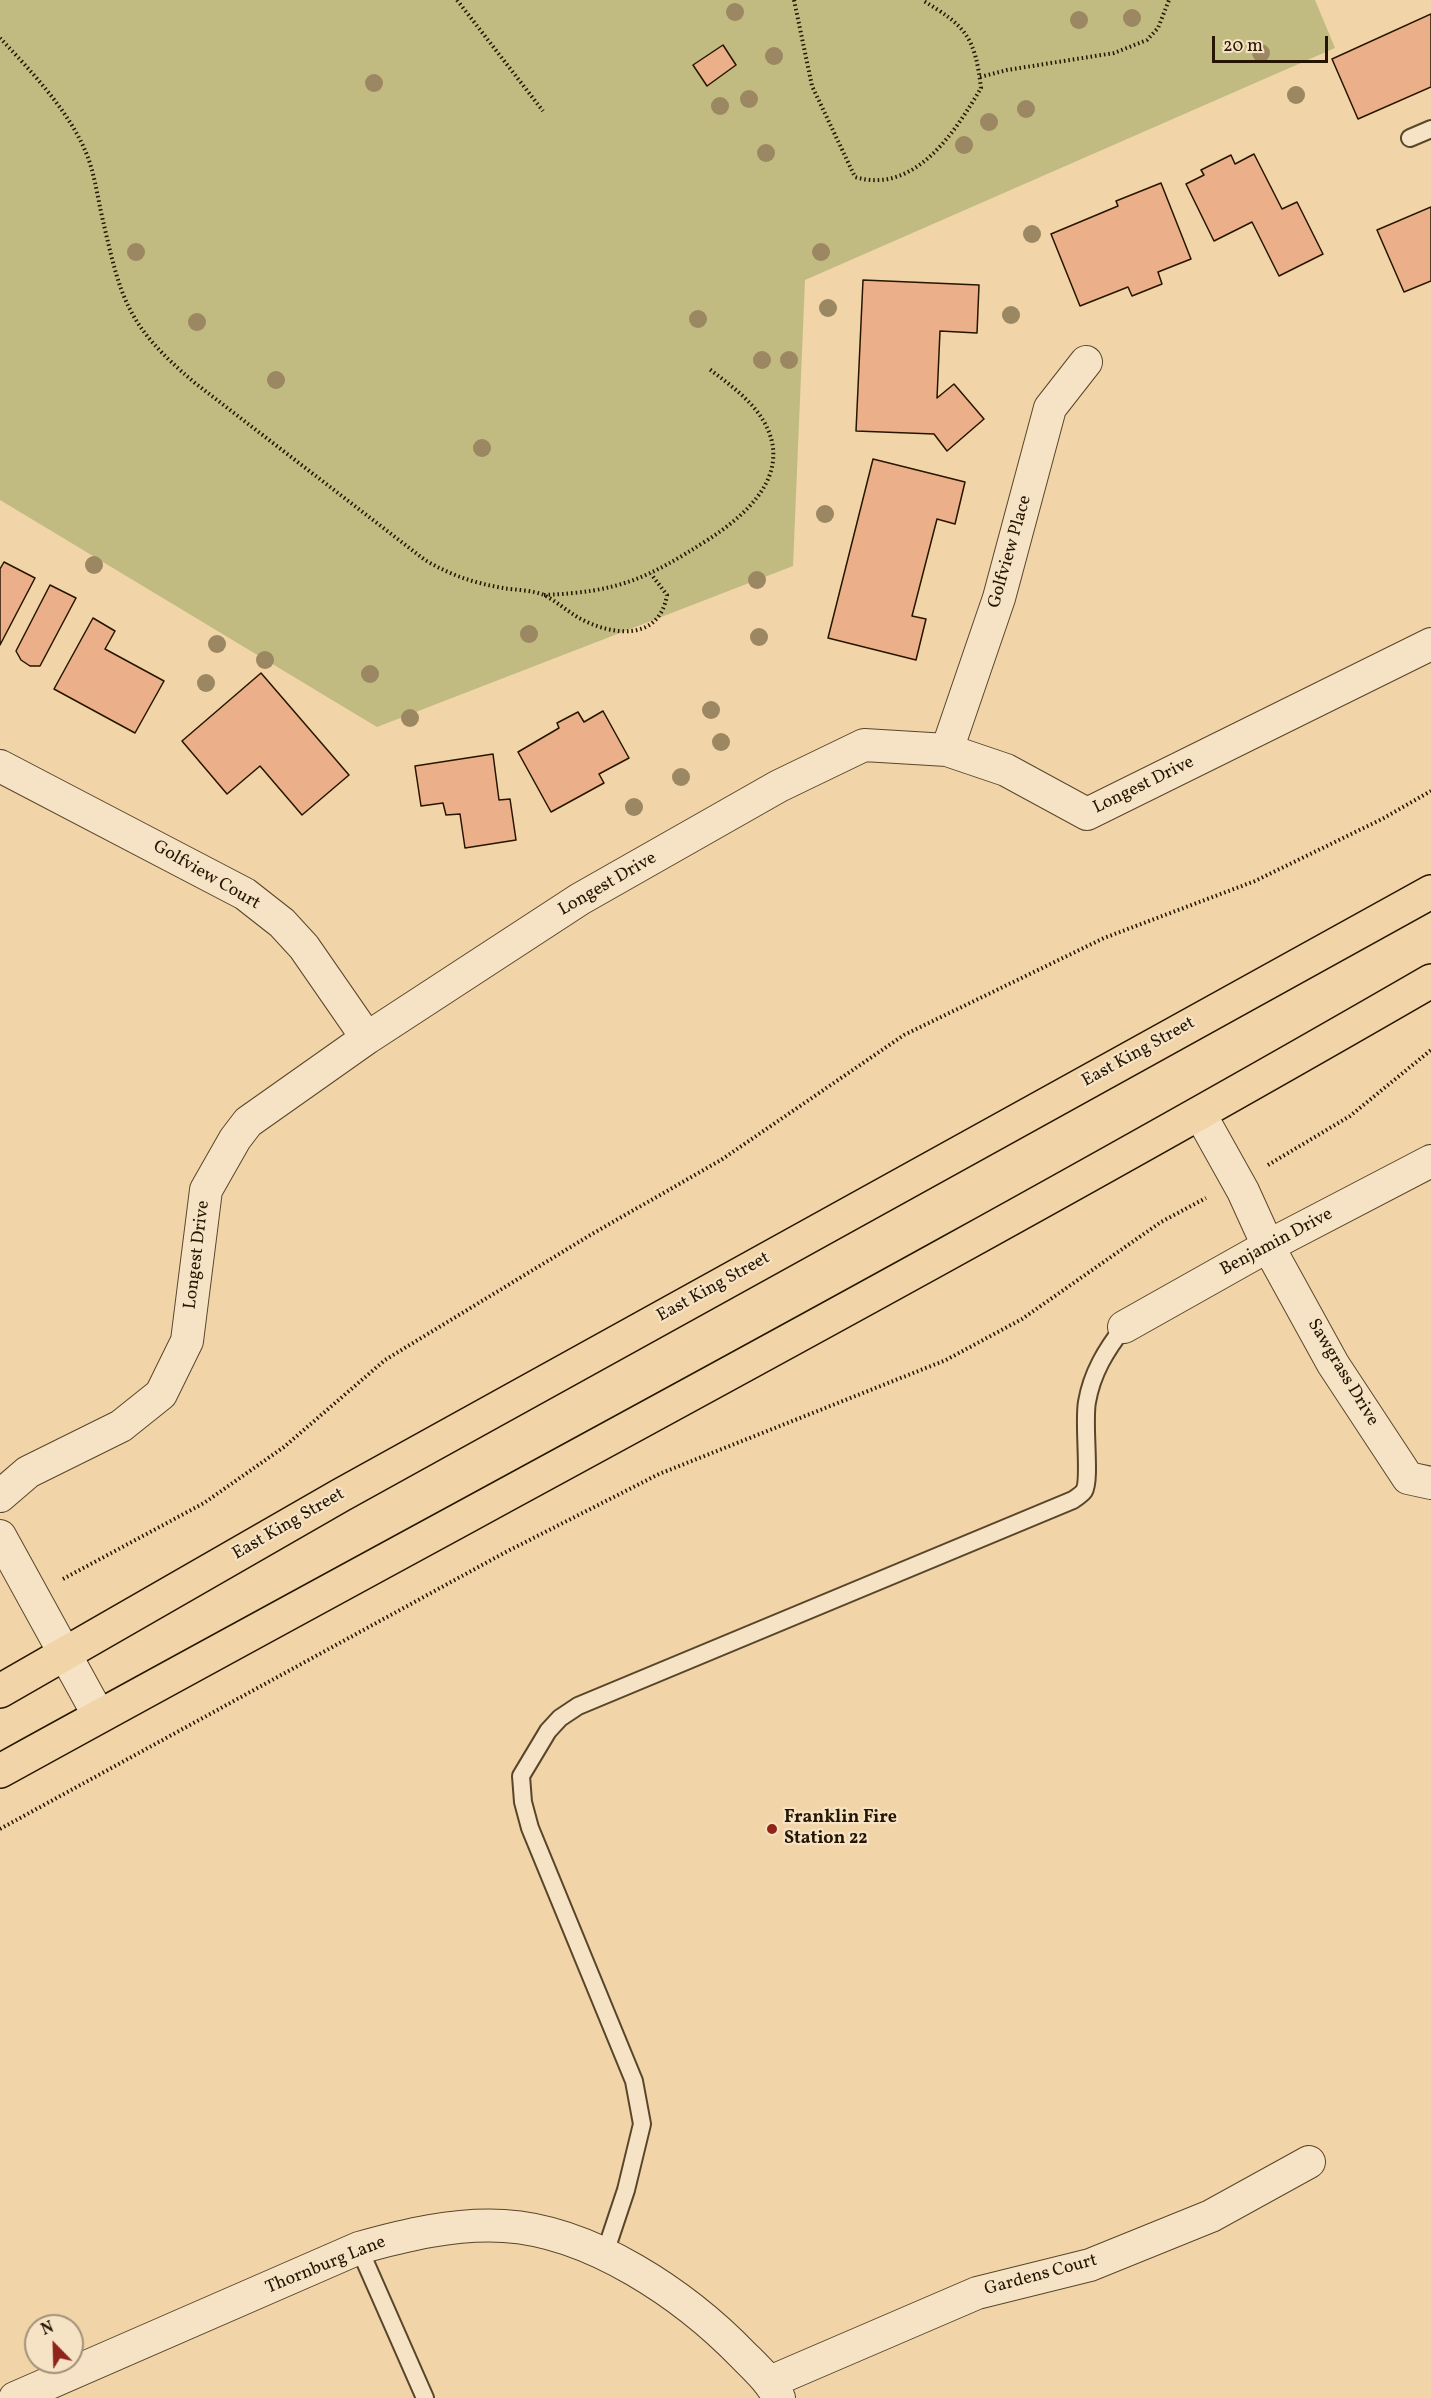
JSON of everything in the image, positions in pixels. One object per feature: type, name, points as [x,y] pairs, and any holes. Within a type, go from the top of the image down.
[{"type":"main road","name":"East King Street","points":[[0,1691],[351,1489],[1431,892]]},
{"type":"main road","points":[[0,1771],[1200,1114],[1431,981]]},
{"type":"street","name":"Golfview Place","points":[[947,750],[999,598],[1050,408],[1086,362]]},
{"type":"street","name":"Longest Drive","points":[[0,1496],[28,1472],[121,1426],[161,1394],[187,1341],[206,1190],[235,1139],[248,1122],[367,1038],[580,899],[779,786],[864,745],[947,750],[1006,770],[1087,814],[1431,644]]},
{"type":"street","name":"Golfview Court","points":[[0,766],[245,894],[282,923],[304,947],[367,1038]]},
{"type":"street","points":[[1200,1114],[1237,1180],[1268,1246]]},
{"type":"street","name":"Benjamin Drive","points":[[1124,1327],[1268,1246],[1431,1161]]},
{"type":"street","name":"Sawgrass Drive","points":[[1268,1246],[1333,1364],[1408,1478],[1431,1483]]},
{"type":"street","points":[[0,1536],[99,1716]]},
{"type":"street","name":"Gardens Court","points":[[774,2390],[977,2294],[1090,2265],[1211,2216],[1309,2162]]},
{"type":"street","name":"Thornburg Lane","points":[[15,2398],[359,2248],[408,2235],[504,2226],[570,2239],[652,2279],[723,2333],[774,2390]]},
{"type":"lane","points":[[1410,138],[1431,129]]},
{"type":"lane","points":[[604,2256],[626,2190],[642,2124],[634,2080],[530,1828],[523,1802],[522,1776],[548,1731],[560,1718],[578,1706],[1073,1500],[1084,1491],[1088,1476],[1084,1429],[1087,1401],[1102,1356],[1124,1327]]},
{"type":"lane","points":[[359,2248],[425,2398]]},
{"type":"path","points":[[457,0],[543,111]]},
{"type":"path","points":[[794,0],[812,86],[855,177],[871,182],[923,165],[935,154],[981,88],[977,55],[969,37],[958,25],[922,0]]},
{"type":"path","points":[[980,77],[1007,70],[1114,53],[1147,39],[1158,28],[1169,0]]},
{"type":"path","points":[[0,38],[61,111],[81,141],[93,174],[123,299],[143,334],[164,357],[425,560],[449,574],[543,595],[602,590],[651,574],[742,516],[758,500],[769,482],[773,462],[767,429],[757,411],[708,368]]},
{"type":"path","points":[[543,595],[580,619],[609,628],[646,629],[658,621],[665,608],[667,595],[651,574]]},
{"type":"path","points":[[34,1596],[204,1503],[284,1447],[385,1360],[592,1234],[721,1160],[904,1035],[1104,938],[1255,881],[1382,819],[1431,791]]},
{"type":"path","points":[[0,1829],[504,1553],[659,1474],[946,1360],[1022,1319],[1161,1222],[1276,1161],[1350,1116],[1431,1050]]},
{"type":"shaded area","points":[[0,0],[1315,0],[1335,48],[805,280],[793,566],[377,727],[0,500]]},
{"type":"building","points":[[1431,14],[1431,87],[1358,119],[1332,59]]},
{"type":"building","points":[[723,45],[736,65],[707,86],[693,65]]},
{"type":"building","points":[[1254,154],[1282,209],[1297,202],[1323,254],[1279,276],[1252,222],[1214,241],[1186,184],[1204,175],[1201,170],[1231,155],[1235,164]]},
{"type":"building","points":[[1161,183],[1191,259],[1158,272],[1162,284],[1132,296],[1128,287],[1080,306],[1051,234],[1118,206],[1116,201]]},
{"type":"building","points":[[1431,207],[1431,281],[1404,292],[1377,230]]},
{"type":"building","points":[[863,280],[979,285],[977,333],[940,331],[937,398],[954,384],[984,419],[947,451],[934,434],[856,431]]},
{"type":"building","points":[[873,459],[965,482],[955,524],[937,519],[912,616],[926,619],[916,660],[828,638]]},
{"type":"building","points":[[4,562],[35,578],[0,645],[0,569]]},
{"type":"building","points":[[50,585],[76,598],[40,666],[30,666],[21,660],[16,651]]},
{"type":"building","points":[[93,618],[115,631],[105,649],[164,681],[135,733],[54,689]]},
{"type":"building","points":[[261,673],[349,775],[302,815],[260,766],[227,794],[182,741]]},
{"type":"building","points":[[603,711],[629,758],[599,774],[604,783],[551,812],[518,752],[559,728],[557,723],[578,712],[584,722]]},
{"type":"building","points":[[493,754],[499,800],[510,799],[516,840],[465,848],[460,814],[446,815],[443,803],[421,806],[415,766]]},
{"type":"place","name":"Franklin Fire Station 22","points":[[772,1829]]}]
